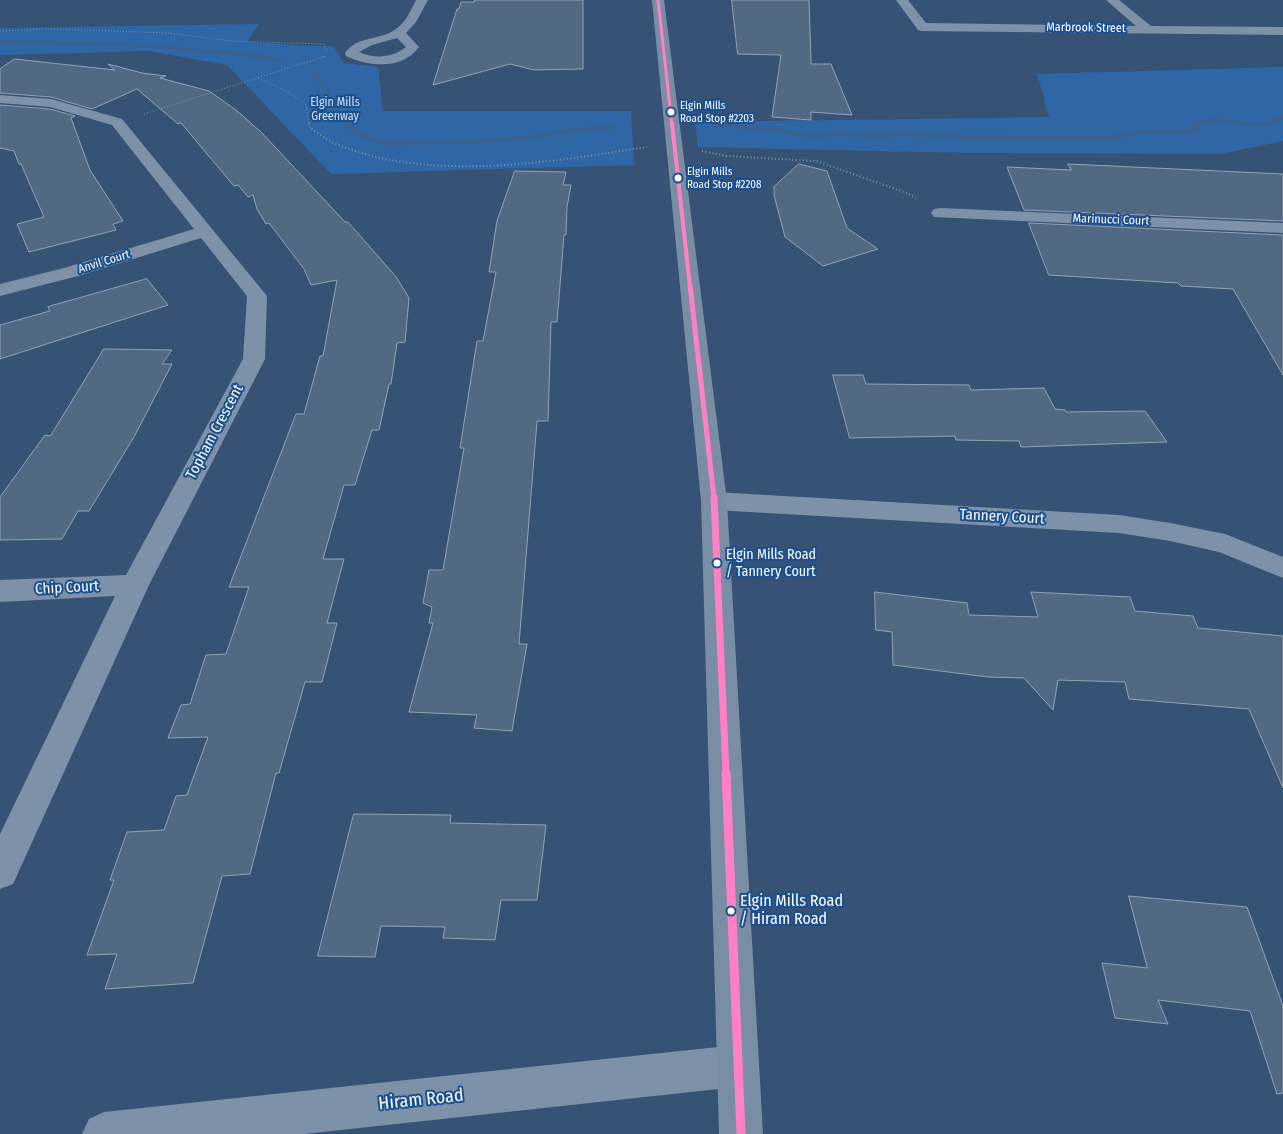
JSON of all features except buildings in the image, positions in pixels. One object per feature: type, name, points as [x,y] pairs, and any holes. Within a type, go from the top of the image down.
[{"type":"main road","points":[[658,0],[714,501],[741,1134]]},
{"type":"street","points":[[399,34],[412,21],[422,0]]},
{"type":"street","name":"Marbrook Street","points":[[902,0],[922,27],[1283,31]]},
{"type":"street","points":[[1112,0],[1147,29]]},
{"type":"street","points":[[0,99],[51,103],[117,122]]},
{"type":"street","name":"Topham Crescent","points":[[0,872],[135,585],[254,359],[257,296],[117,122]]},
{"type":"street","name":"Marinucci Court","points":[[940,213],[1283,228]]},
{"type":"street","name":"Anvil Court","points":[[0,290],[71,272],[206,232]]},
{"type":"street","name":"Tannery Court","points":[[714,501],[1119,524],[1170,532],[1225,544],[1283,568]]},
{"type":"street","name":"Chip Court","points":[[0,591],[135,585]]},
{"type":"street","name":"Hiram Road","points":[[104,1134],[737,1066]]},
{"type":"path","points":[[0,31],[47,30],[170,33],[230,41],[324,44],[328,55]]},
{"type":"path","points":[[117,122],[313,60]]},
{"type":"path","points":[[258,78],[291,93],[306,105],[310,128],[334,144],[374,157],[418,163],[475,164],[560,160],[651,146]]},
{"type":"path","points":[[694,149],[726,156],[816,161],[907,193],[940,213]]},
{"type":"green space","name":"Elgin Mills Greenway","points":[[259,24],[247,42],[334,47],[344,63],[378,67],[383,111],[631,111],[634,165],[331,174],[227,65],[149,51],[0,55],[0,28]]},
{"type":"green space","points":[[1283,67],[1283,141],[1220,154],[969,153],[698,147],[695,122],[1049,117],[1037,74]]},
{"type":"waterway","points":[[0,43],[130,44],[265,57],[283,61]]},
{"type":"waterway","points":[[312,73],[325,88],[327,100],[343,122],[362,136],[383,143],[467,142],[528,138],[556,132],[614,127]]},
{"type":"waterway","points":[[715,125],[780,130],[802,135],[822,136],[836,134],[878,136],[902,134],[963,137],[1109,138],[1146,131],[1199,132],[1199,130],[1192,127],[1201,121],[1225,120],[1251,125],[1263,125],[1274,123],[1283,116]]},
{"type":"transit line","points":[[658,0],[714,501],[741,1134]]},
{"type":"place","name":"Elgin Mills Road Stop #2203","points":[[671,112]]},
{"type":"place","name":"Elgin Mills Road Stop #2208","points":[[678,178]]},
{"type":"place","name":"Elgin Mills Road / Tannery Court","points":[[717,563]]},
{"type":"place","name":"Elgin Mills Road / Hiram Road","points":[[731,911]]}]
